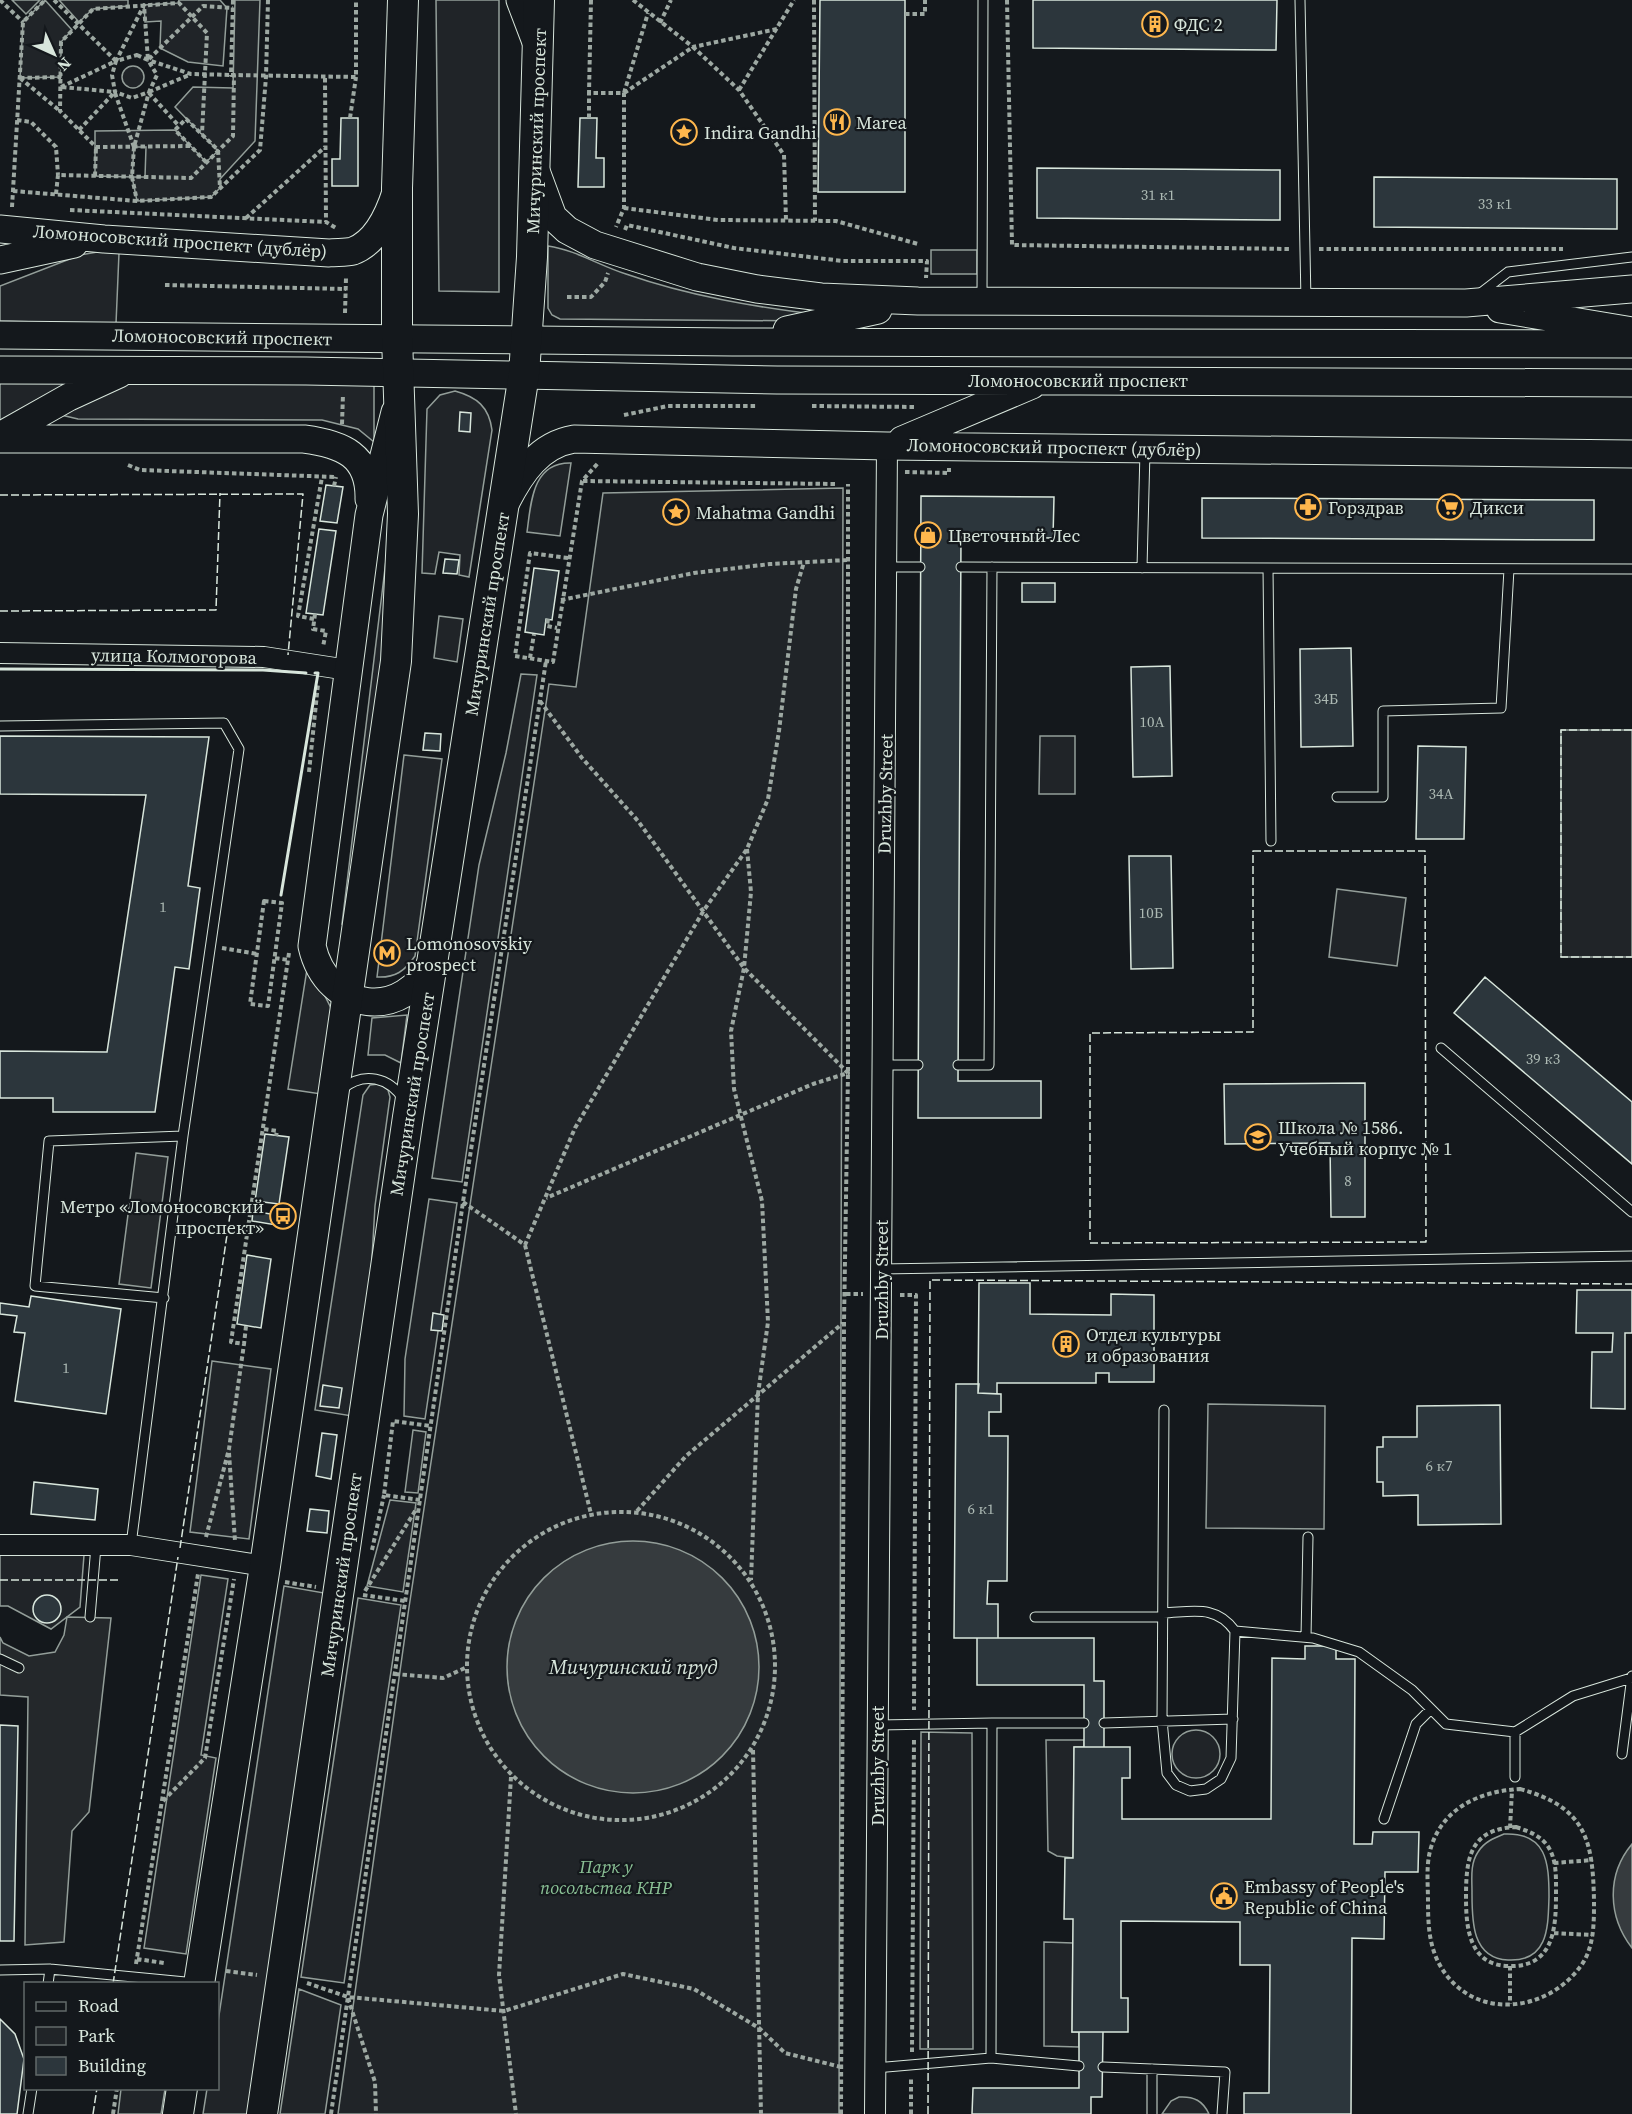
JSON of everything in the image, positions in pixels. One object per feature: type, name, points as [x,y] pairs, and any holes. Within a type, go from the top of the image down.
[{"type":"main road","points":[[206,1979],[260,1570],[332,1106],[396,661],[403,514],[398,402],[397,188],[403,0]]},
{"type":"main road","points":[[402,39],[418,0]]},
{"type":"main road","points":[[520,0],[539,49]]},
{"type":"main road","name":"Мичуринский проспект","points":[[262,2114],[408,1117],[524,374],[528,338],[536,168],[539,0]]},
{"type":"main road","points":[[536,168],[553,217],[567,230],[624,256],[697,278],[757,290],[821,297],[918,301],[1466,303],[1632,289]]},
{"type":"main road","name":"Ломоносовский проспект (дублёр)","points":[[6,214],[104,239],[329,253],[354,250],[373,236],[388,216],[397,188]]},
{"type":"main road","points":[[0,260],[104,239]]},
{"type":"main road","points":[[733,342],[918,301]]},
{"type":"main road","points":[[1466,303],[1632,331]]},
{"type":"main road","name":"Ломоносовский проспект","points":[[0,370],[129,369],[312,355],[398,329],[444,337],[528,338]]},
{"type":"main road","name":"Ломоносовский проспект","points":[[0,336],[312,355],[399,373],[777,380],[1632,383]]},
{"type":"main road","points":[[528,338],[733,342],[1632,344]]},
{"type":"main road","points":[[0,438],[69,397],[129,369]]},
{"type":"main road","points":[[887,446],[1043,380]]},
{"type":"main road","points":[[398,402],[369,515],[312,946],[321,972],[330,983],[348,996],[366,1002],[394,999],[418,985],[433,959]]},
{"type":"main road","points":[[0,438],[304,439],[328,442],[340,446],[364,469],[369,484],[369,515]]},
{"type":"main road","name":"Ломоносовский проспект (дублёр)","points":[[505,503],[517,480],[532,461],[547,448],[574,439],[887,446],[1632,454]]},
{"type":"main road","points":[[178,2114],[182,2090]]},
{"type":"street","name":"Druzhby Street","points":[[875,2114],[887,446]]},
{"type":"street","name":"улица Колмогорова","points":[[0,652],[264,657],[348,670]]},
{"type":"street","points":[[0,1545],[131,1545],[201,1556],[260,1570]]},
{"type":"lane","points":[[982,0],[982,302]]},
{"type":"lane","points":[[1300,0],[1306,303]]},
{"type":"lane","points":[[1466,303],[1508,272],[1632,257]]},
{"type":"lane","points":[[1142,568],[1146,449]]},
{"type":"lane","points":[[887,567],[921,567]]},
{"type":"lane","points":[[961,567],[1632,569]]},
{"type":"lane","points":[[958,1065],[989,1065],[992,567]]},
{"type":"lane","points":[[1268,568],[1271,841]]},
{"type":"lane","points":[[1337,797],[1383,797],[1383,711],[1500,708],[1509,568]]},
{"type":"lane","points":[[0,726],[224,723],[238,749],[183,1136],[131,1545]]},
{"type":"lane","points":[[1441,1048],[1632,1212]]},
{"type":"lane","points":[[882,1065],[918,1065]]},
{"type":"lane","points":[[332,1106],[340,1091],[348,1084],[369,1078],[390,1084],[398,1091],[404,1101],[408,1117]]},
{"type":"lane","points":[[164,1298],[35,1286],[49,1141],[183,1136]]},
{"type":"lane","points":[[881,1269],[1632,1256]]},
{"type":"lane","points":[[1035,1617],[1163,1615],[1213,1612],[1227,1619],[1235,1631],[1233,1719],[1231,1758],[1221,1779],[1206,1789],[1190,1791],[1176,1785],[1167,1773],[1162,1720],[1163,1615],[1164,1410]]},
{"type":"lane","points":[[1306,1637],[1308,1537]]},
{"type":"lane","points":[[90,1617],[96,1546]]},
{"type":"lane","points":[[1235,1631],[1306,1637],[1359,1652],[1412,1690],[1446,1724],[1515,1732],[1573,1696],[1632,1677],[1622,1754]]},
{"type":"lane","points":[[0,1659],[19,1668]]},
{"type":"lane","points":[[1384,1820],[1416,1724],[1431,1709]]},
{"type":"lane","points":[[1104,1723],[1233,1719]]},
{"type":"lane","points":[[991,2058],[992,1723]]},
{"type":"lane","points":[[878,1725],[1084,1723]]},
{"type":"lane","points":[[1515,1732],[1515,1777]]},
{"type":"lane","points":[[0,1970],[50,1969],[134,1977],[206,1979]]},
{"type":"lane","points":[[48,1982],[50,1969]]},
{"type":"lane","points":[[875,2068],[991,2058],[1079,2066]]},
{"type":"lane","points":[[1102,2067],[1225,2072],[1221,2114]]},
{"type":"lane","points":[[1152,2069],[1152,2114]]},
{"type":"lane","points":[[28,2114],[32,2090]]},
{"type":"path","points":[[0,0],[23,22]]},
{"type":"path","points":[[6,214],[13,191],[23,22],[45,0]]},
{"type":"path","points":[[54,0],[116,61]]},
{"type":"path","points":[[233,0],[231,75],[356,77]]},
{"type":"path","points":[[13,191],[138,201],[211,197],[260,150],[266,77],[268,0]]},
{"type":"path","points":[[350,118],[356,77],[356,0]]},
{"type":"path","points":[[589,118],[591,0]]},
{"type":"path","points":[[633,0],[693,47],[739,90],[784,155],[786,220]]},
{"type":"path","points":[[660,22],[670,0]]},
{"type":"path","points":[[739,90],[794,0]]},
{"type":"path","points":[[814,0],[815,221]]},
{"type":"path","points":[[905,14],[925,14],[925,0]]},
{"type":"path","points":[[1007,0],[1012,246],[1574,249]]},
{"type":"path","points":[[60,111],[61,42],[93,9],[128,3],[144,5],[178,3],[207,33],[202,134]]},
{"type":"path","points":[[138,201],[132,177],[134,147],[149,92],[157,75],[148,60],[144,5]]},
{"type":"path","points":[[134,147],[115,92],[112,75],[116,61],[144,5]]},
{"type":"path","points":[[148,60],[203,6],[233,8]]},
{"type":"path","points":[[615,231],[624,208],[624,93],[648,13]]},
{"type":"path","points":[[814,14],[820,14]]},
{"type":"path","points":[[589,93],[624,93],[693,47],[777,29]]},
{"type":"path","points":[[58,175],[191,178],[233,136],[234,75],[191,74],[137,55],[116,61],[61,87]]},
{"type":"path","points":[[61,87],[115,92],[132,98],[191,74]]},
{"type":"path","points":[[20,78],[61,77]]},
{"type":"path","points":[[20,78],[60,111],[96,147],[190,146]]},
{"type":"path","points":[[59,209],[326,222],[325,78]]},
{"type":"path","points":[[79,130],[115,92]]},
{"type":"path","points":[[149,92],[179,126]]},
{"type":"path","points":[[206,162],[175,130],[186,119],[218,150],[220,188]]},
{"type":"path","points":[[17,120],[32,122],[56,147],[58,175],[56,194]]},
{"type":"path","points":[[95,176],[96,147]]},
{"type":"path","points":[[246,218],[325,147]]},
{"type":"path","points":[[6,214],[24,207]]},
{"type":"path","points":[[624,208],[718,220],[836,221],[918,244]]},
{"type":"path","points":[[345,313],[346,278]]},
{"type":"path","points":[[165,285],[346,290]]},
{"type":"path","points":[[342,424],[343,387]]},
{"type":"path","points":[[623,415],[668,406],[762,406]]},
{"type":"path","points":[[810,406],[917,408]]},
{"type":"path","points":[[568,558],[530,553],[515,656],[553,662],[561,600],[582,481],[601,460]]},
{"type":"path","points":[[140,470],[336,477],[334,486]]},
{"type":"path","points":[[309,775],[320,665],[326,631],[313,629],[315,616],[298,616],[322,477]]},
{"type":"path","points":[[582,481],[834,484]]},
{"type":"path","points":[[841,2114],[844,1322],[848,1073],[848,484]]},
{"type":"path","points":[[561,600],[694,573],[847,560]]},
{"type":"path","points":[[591,1514],[525,1245],[575,1128],[704,910],[747,849],[768,799],[779,731],[796,589],[804,562]]},
{"type":"path","points":[[548,619],[547,626],[557,628]]},
{"type":"path","points":[[530,658],[534,633]]},
{"type":"path","points":[[331,2114],[463,1202],[546,661]]},
{"type":"path","points":[[540,700],[582,758],[638,821],[744,968],[848,1073]]},
{"type":"path","points":[[747,849],[751,892],[744,968],[731,1031],[734,1089],[762,1201],[768,1322],[758,1394],[751,1580]]},
{"type":"path","points":[[264,901],[282,903],[268,1006],[250,1004],[257,954],[264,901]]},
{"type":"path","points":[[210,946],[257,954]]},
{"type":"path","points":[[244,1344],[231,1342],[290,948]]},
{"type":"path","points":[[274,958],[288,960]]},
{"type":"path","points":[[545,1199],[813,1084],[848,1073]]},
{"type":"path","points":[[264,1129],[277,1131],[276,1136]]},
{"type":"path","points":[[463,1202],[525,1245]]},
{"type":"path","points":[[846,1294],[916,1295],[911,2114]]},
{"type":"path","points":[[636,1511],[686,1456],[844,1322]]},
{"type":"path","points":[[134,1977],[201,1556],[229,1449],[246,1326]]},
{"type":"path","points":[[370,1562],[384,1495],[393,1421],[431,1426]]},
{"type":"path","points":[[162,1802],[205,1758],[260,1570],[229,1449]]},
{"type":"path","points":[[384,1495],[420,1500]]},
{"type":"path","points":[[363,1595],[419,1505]]},
{"type":"path","points":[[753,1750],[696,1803],[663,1816],[607,1822],[558,1809],[511,1777],[476,1724],[465,1668],[472,1621],[508,1560],[562,1522],[591,1514],[636,1511],[664,1516],[690,1527],[728,1553],[751,1580],[769,1619],[776,1655],[774,1694],[753,1750],[761,2114]]},
{"type":"path","points":[[260,1570],[320,1587]]},
{"type":"path","points":[[363,1595],[368,1573]]},
{"type":"path","points":[[363,1595],[405,1601]]},
{"type":"path","points":[[395,1674],[443,1678],[465,1668]]},
{"type":"path","points":[[511,1777],[499,1975],[516,2114]]},
{"type":"path","points":[[1496,1790],[1543,1795],[1563,1808],[1579,1825],[1593,1860],[1592,1935],[1582,1965],[1567,1983],[1548,1997],[1525,2004],[1510,2004],[1478,1998],[1458,1986],[1442,1969],[1432,1948],[1428,1927],[1428,1871],[1430,1851],[1439,1829],[1454,1811],[1474,1797],[1496,1790]]},
{"type":"path","points":[[1510,1828],[1512,1790]]},
{"type":"path","points":[[1510,1828],[1528,1831],[1548,1846],[1554,1863],[1554,1933],[1541,1955],[1531,1962],[1510,1966],[1493,1963],[1482,1957],[1468,1936],[1466,1873],[1469,1855],[1480,1839],[1491,1832],[1510,1828]]},
{"type":"path","points":[[1554,1863],[1593,1860]]},
{"type":"path","points":[[1554,1933],[1592,1935]]},
{"type":"path","points":[[137,1959],[170,1964]]},
{"type":"path","points":[[1510,1966],[1510,2004]]},
{"type":"path","points":[[300,1981],[348,1997],[504,2011],[623,1974],[694,1989],[759,2028],[785,2053],[841,2067]]},
{"type":"path","points":[[206,1979],[264,1976]]},
{"type":"path","points":[[348,1997],[375,2082],[376,2114]]},
{"type":"path","points":[[113,2114],[117,2090]]},
{"type":"green space","points":[[12,0],[40,0],[26,14]]},
{"type":"green space","points":[[45,0],[72,30],[61,42],[61,77],[20,78],[23,22]]},
{"type":"green space","points":[[59,0],[128,0],[128,6],[93,9],[79,22]]},
{"type":"green space","points":[[179,0],[220,0],[227,8],[223,66],[188,62],[160,48],[161,21],[145,22],[144,5],[178,3]]},
{"type":"green space","points":[[235,0],[260,0],[255,141],[220,179],[220,188],[211,197],[137,201],[132,177],[95,176],[95,131],[175,130],[206,162],[218,151],[175,107],[193,87],[233,88]],"holes":[[[134,147],[146,147],[145,177],[132,177]]]},
{"type":"green space","points":[[436,0],[499,0],[499,292],[439,291]]},
{"type":"green space","points":[[133,66],[141,69],[144,77],[141,85],[133,88],[125,85],[122,77],[125,69]]},
{"type":"green space","points":[[548,246],[674,289],[747,304],[821,315],[810,321],[560,319],[552,315],[548,308]]},
{"type":"green space","points":[[931,250],[977,250],[977,274],[931,274]]},
{"type":"green space","points":[[103,251],[119,253],[116,324],[0,321],[0,286],[80,255]]},
{"type":"green space","points":[[0,383],[67,383],[19,415],[0,420]]},
{"type":"green space","points":[[126,384],[374,384],[374,442],[358,429],[322,420],[78,419],[61,415]]},
{"type":"green space","points":[[455,391],[470,396],[481,404],[488,415],[492,430],[469,577],[459,575],[460,555],[439,552],[435,574],[422,573],[427,409],[440,395]]},
{"type":"green space","points":[[571,463],[560,536],[527,532],[532,497],[541,477],[548,469],[558,464]]},
{"type":"green space","name":"Парк у посольства КНР","points":[[843,488],[839,2114],[338,2114],[408,1614],[549,684],[576,687],[603,493]]},
{"type":"green space","points":[[390,527],[388,644],[351,925],[342,924]]},
{"type":"green space","points":[[439,616],[463,619],[457,662],[434,658]]},
{"type":"green space","points":[[521,674],[537,675],[462,1182],[432,1178],[479,865],[506,753]]},
{"type":"green space","points":[[1561,730],[1632,730],[1632,957],[1561,957]]},
{"type":"green space","points":[[1040,736],[1075,736],[1075,794],[1039,794]]},
{"type":"green space","points":[[404,755],[442,759],[415,956],[399,972],[377,977]]},
{"type":"green space","points":[[1337,889],[1406,898],[1397,966],[1329,957]]},
{"type":"green space","points":[[308,963],[333,1012],[321,1094],[288,1089]]},
{"type":"green space","points":[[407,1015],[401,1063],[385,1055],[368,1055],[372,1018]]},
{"type":"green space","points":[[379,1084],[388,1090],[390,1097],[375,1206],[367,1344],[358,1417],[315,1410],[363,1095],[370,1085]]},
{"type":"green space","points":[[429,1199],[457,1203],[425,1419],[404,1416],[405,1359]]},
{"type":"green space","points":[[212,1361],[271,1369],[249,1539],[190,1532]]},
{"type":"green space","points":[[1208,1404],[1325,1406],[1324,1529],[1206,1528]]},
{"type":"green space","points":[[413,1430],[426,1432],[418,1493],[405,1492]]},
{"type":"green space","points":[[390,1500],[416,1503],[403,1592],[367,1586]]},
{"type":"green space","points":[[0,1555],[84,1555],[80,1607],[51,1629],[8,1606],[0,1606]]},
{"type":"green space","points":[[201,1575],[228,1579],[201,1755],[216,1758],[186,1954],[144,1948]]},
{"type":"green space","points":[[284,1586],[330,1594],[253,2114],[203,2114],[207,2090],[219,2090],[219,2015]]},
{"type":"green space","points":[[358,1598],[401,1605],[344,1983],[301,1977]]},
{"type":"green space","points":[[1196,1730],[1213,1737],[1220,1754],[1213,1771],[1196,1778],[1179,1771],[1172,1754],[1179,1737]]},
{"type":"green space","points":[[921,1732],[972,1733],[973,2049],[920,2049]]},
{"type":"green space","points":[[1046,1740],[1084,1740],[1084,1747],[1074,1747],[1073,1858],[1057,1856],[1048,1851]]},
{"type":"green space","points":[[1504,1834],[1529,1838],[1537,1844],[1543,1852],[1548,1873],[1548,1919],[1544,1940],[1532,1955],[1521,1959],[1496,1958],[1487,1952],[1480,1945],[1476,1935],[1472,1914],[1474,1861],[1483,1846]]},
{"type":"green space","points":[[1044,1942],[1073,1943],[1072,2032],[1079,2032],[1079,2047],[1044,2046]]},
{"type":"green space","points":[[299,1989],[341,2005],[325,2114],[280,2114]]},
{"type":"green space","points":[[121,2090],[165,2090],[161,2114],[118,2114]]},
{"type":"green space","points":[[1179,2097],[1197,2100],[1209,2114],[1162,2114],[1171,2101]]},
{"type":"shaded area","points":[[136,1153],[168,1157],[151,1288],[119,1284]]},
{"type":"shaded area","points":[[67,1617],[111,1618],[89,1812],[72,1831],[64,1942],[25,1945],[28,1697],[0,1695],[0,1637],[3,1643],[29,1656],[55,1652],[64,1635]]},
{"type":"water","name":"Мичуринский пруд","points":[[633,1541],[658,1544],[681,1551],[703,1563],[722,1578],[737,1597],[749,1619],[756,1642],[759,1667],[756,1692],[749,1715],[737,1737],[722,1756],[703,1771],[681,1783],[658,1790],[633,1793],[608,1790],[585,1783],[563,1771],[544,1756],[529,1737],[517,1715],[510,1692],[507,1667],[510,1642],[517,1619],[529,1597],[544,1578],[563,1563],[585,1551],[608,1544]]},
{"type":"water","points":[[1632,1844],[1632,1948],[1618,1923],[1613,1896],[1618,1869]]},
{"type":"building","points":[[820,0],[905,0],[905,192],[818,192]]},
{"type":"building","name":"ФДС 2","points":[[1033,0],[1277,0],[1276,50],[1033,48]]},
{"type":"building","points":[[341,118],[358,118],[358,186],[332,186],[332,159],[340,159]]},
{"type":"building","points":[[580,118],[597,118],[596,158],[604,158],[604,187],[578,187]]},
{"type":"building","points":[[1037,168],[1280,170],[1280,220],[1037,218]]},
{"type":"building","points":[[1374,177],[1617,179],[1617,229],[1374,227]]},
{"type":"building","points":[[460,412],[471,413],[470,432],[459,431]]},
{"type":"building","points":[[326,485],[343,487],[337,523],[320,521]]},
{"type":"building","points":[[921,496],[1054,497],[1053,538],[961,537],[958,1081],[1041,1081],[1041,1118],[918,1118]]},
{"type":"building","points":[[1202,498],[1594,500],[1594,540],[1202,538]]},
{"type":"building","points":[[319,529],[336,531],[323,615],[306,613]]},
{"type":"building","points":[[445,559],[459,560],[457,574],[443,573]]},
{"type":"building","points":[[534,568],[559,571],[552,620],[546,619],[544,635],[525,632]]},
{"type":"building","points":[[1022,583],[1055,583],[1055,602],[1022,602]]},
{"type":"building","points":[[1351,648],[1353,746],[1301,747],[1300,649]]},
{"type":"building","points":[[1170,666],[1172,776],[1133,777],[1131,667]]},
{"type":"building","points":[[425,733],[441,734],[440,751],[423,750]]},
{"type":"building","points":[[0,736],[209,737],[188,886],[200,888],[189,969],[175,967],[155,1112],[53,1112],[53,1098],[0,1098],[0,1051],[107,1052],[146,795],[0,794]]},
{"type":"building","points":[[1418,746],[1466,747],[1464,839],[1416,839]]},
{"type":"building","points":[[1129,856],[1171,856],[1173,968],[1131,969]]},
{"type":"building","points":[[1485,977],[1632,1102],[1632,1164],[1454,1013]]},
{"type":"building","points":[[1365,1083],[1365,1217],[1331,1217],[1330,1143],[1225,1144],[1224,1084]]},
{"type":"building","points":[[265,1134],[289,1137],[279,1204],[255,1201]]},
{"type":"building","points":[[253,1211],[277,1215],[276,1225],[252,1221]]},
{"type":"building","points":[[247,1255],[271,1259],[261,1328],[237,1324]]},
{"type":"building","name":"Отдел культуры и образования","points":[[979,1283],[1030,1283],[1030,1314],[1111,1315],[1111,1294],[1154,1295],[1154,1382],[1109,1382],[1109,1373],[1096,1373],[1096,1383],[997,1383],[997,1394],[978,1393]]},
{"type":"building","points":[[1577,1290],[1632,1290],[1632,1333],[1625,1333],[1625,1409],[1591,1408],[1592,1352],[1612,1352],[1613,1333],[1576,1333]]},
{"type":"building","points":[[31,1296],[121,1309],[106,1414],[15,1401],[25,1333],[14,1332],[17,1316],[0,1314],[0,1303],[29,1307]]},
{"type":"building","points":[[433,1313],[444,1315],[442,1331],[431,1330]]},
{"type":"building","points":[[956,1384],[979,1384],[978,1393],[1001,1394],[1001,1412],[989,1412],[989,1436],[1008,1436],[1007,1581],[988,1581],[987,1604],[998,1604],[998,1638],[954,1638]]},
{"type":"building","points":[[323,1385],[342,1388],[339,1408],[320,1406]]},
{"type":"building","points":[[1500,1405],[1501,1524],[1418,1525],[1418,1495],[1383,1496],[1383,1482],[1377,1482],[1377,1447],[1383,1447],[1383,1437],[1417,1437],[1417,1406]]},
{"type":"building","points":[[322,1433],[337,1435],[331,1479],[316,1476]]},
{"type":"building","points":[[34,1482],[98,1489],[95,1520],[31,1514]]},
{"type":"building","points":[[310,1509],[329,1511],[327,1533],[307,1531]]},
{"type":"building","points":[[47,1595],[57,1599],[61,1609],[57,1619],[47,1623],[37,1619],[33,1609],[37,1599]]},
{"type":"building","points":[[977,1638],[1094,1638],[1094,1681],[1104,1681],[1104,1747],[1084,1747],[1084,1685],[977,1685]]},
{"type":"building","name":"Embassy of People's Republic of China","points":[[1305,1646],[1336,1646],[1336,1659],[1355,1659],[1354,1844],[1372,1844],[1373,1832],[1419,1832],[1418,1872],[1385,1872],[1384,1939],[1352,1938],[1351,2114],[1244,2114],[1244,2093],[1269,2093],[1270,1965],[1240,1965],[1240,1922],[1121,1921],[1121,1998],[1128,1998],[1128,2032],[1072,2032],[1073,1919],[1064,1919],[1065,1858],[1073,1858],[1074,1747],[1130,1747],[1130,1778],[1122,1778],[1122,1819],[1271,1819],[1272,1658],[1305,1659]]},
{"type":"building","points":[[0,1725],[18,1726],[14,1941],[0,1941]]},
{"type":"building","points":[[0,2019],[15,2034],[24,2059],[17,2114],[0,2114]]},
{"type":"building","points":[[1079,2032],[1103,2032],[1102,2097],[1091,2097],[1091,2114],[972,2114],[973,2088],[1079,2088]]},
{"type":"fence","points":[[0,611],[216,610],[220,493]]},
{"type":"fence","points":[[0,495],[303,494],[288,655]]},
{"type":"fence","points":[[1632,730],[1561,730],[1561,957],[1632,957]]},
{"type":"fence","points":[[1253,851],[1425,851],[1426,1242],[1090,1243],[1090,1033],[1253,1032],[1253,851]]},
{"type":"fence","points":[[180,1548],[230,1215]]},
{"type":"fence","points":[[928,2114],[930,1280],[1632,1284]]},
{"type":"fence","points":[[113,1982],[178,1557]]},
{"type":"fence","points":[[0,1580],[120,1580]]},
{"type":"fence","points":[[93,2114],[97,2090]]},
{"type":"wall","points":[[0,669],[263,670],[306,673]]},
{"type":"wall","points":[[281,895],[318,673],[315,673]]},
{"type":"place","name":"ФДС 2","points":[[1155,24]]},
{"type":"place","name":"Marea","points":[[837,122]]},
{"type":"place","name":"Indira Gandhi","points":[[684,132]]},
{"type":"place","name":"Горздрав","points":[[1308,507]]},
{"type":"place","name":"Дикси","points":[[1450,507]]},
{"type":"place","name":"Mahatma Gandhi","points":[[676,512]]},
{"type":"place","name":"Цветочный Лес","points":[[928,535]]},
{"type":"place","name":"Lomonosovskiy prospect","points":[[387,953]]},
{"type":"place","name":"Школа № 1586. Учебный корпус № 1","points":[[1258,1137]]},
{"type":"place","name":"Метро «Ломоносовский проспект»","points":[[283,1216]]},
{"type":"place","name":"Отдел культуры и образования","points":[[1066,1344]]},
{"type":"place","name":"Embassy of People's Republic of China","points":[[1224,1896]]}]
